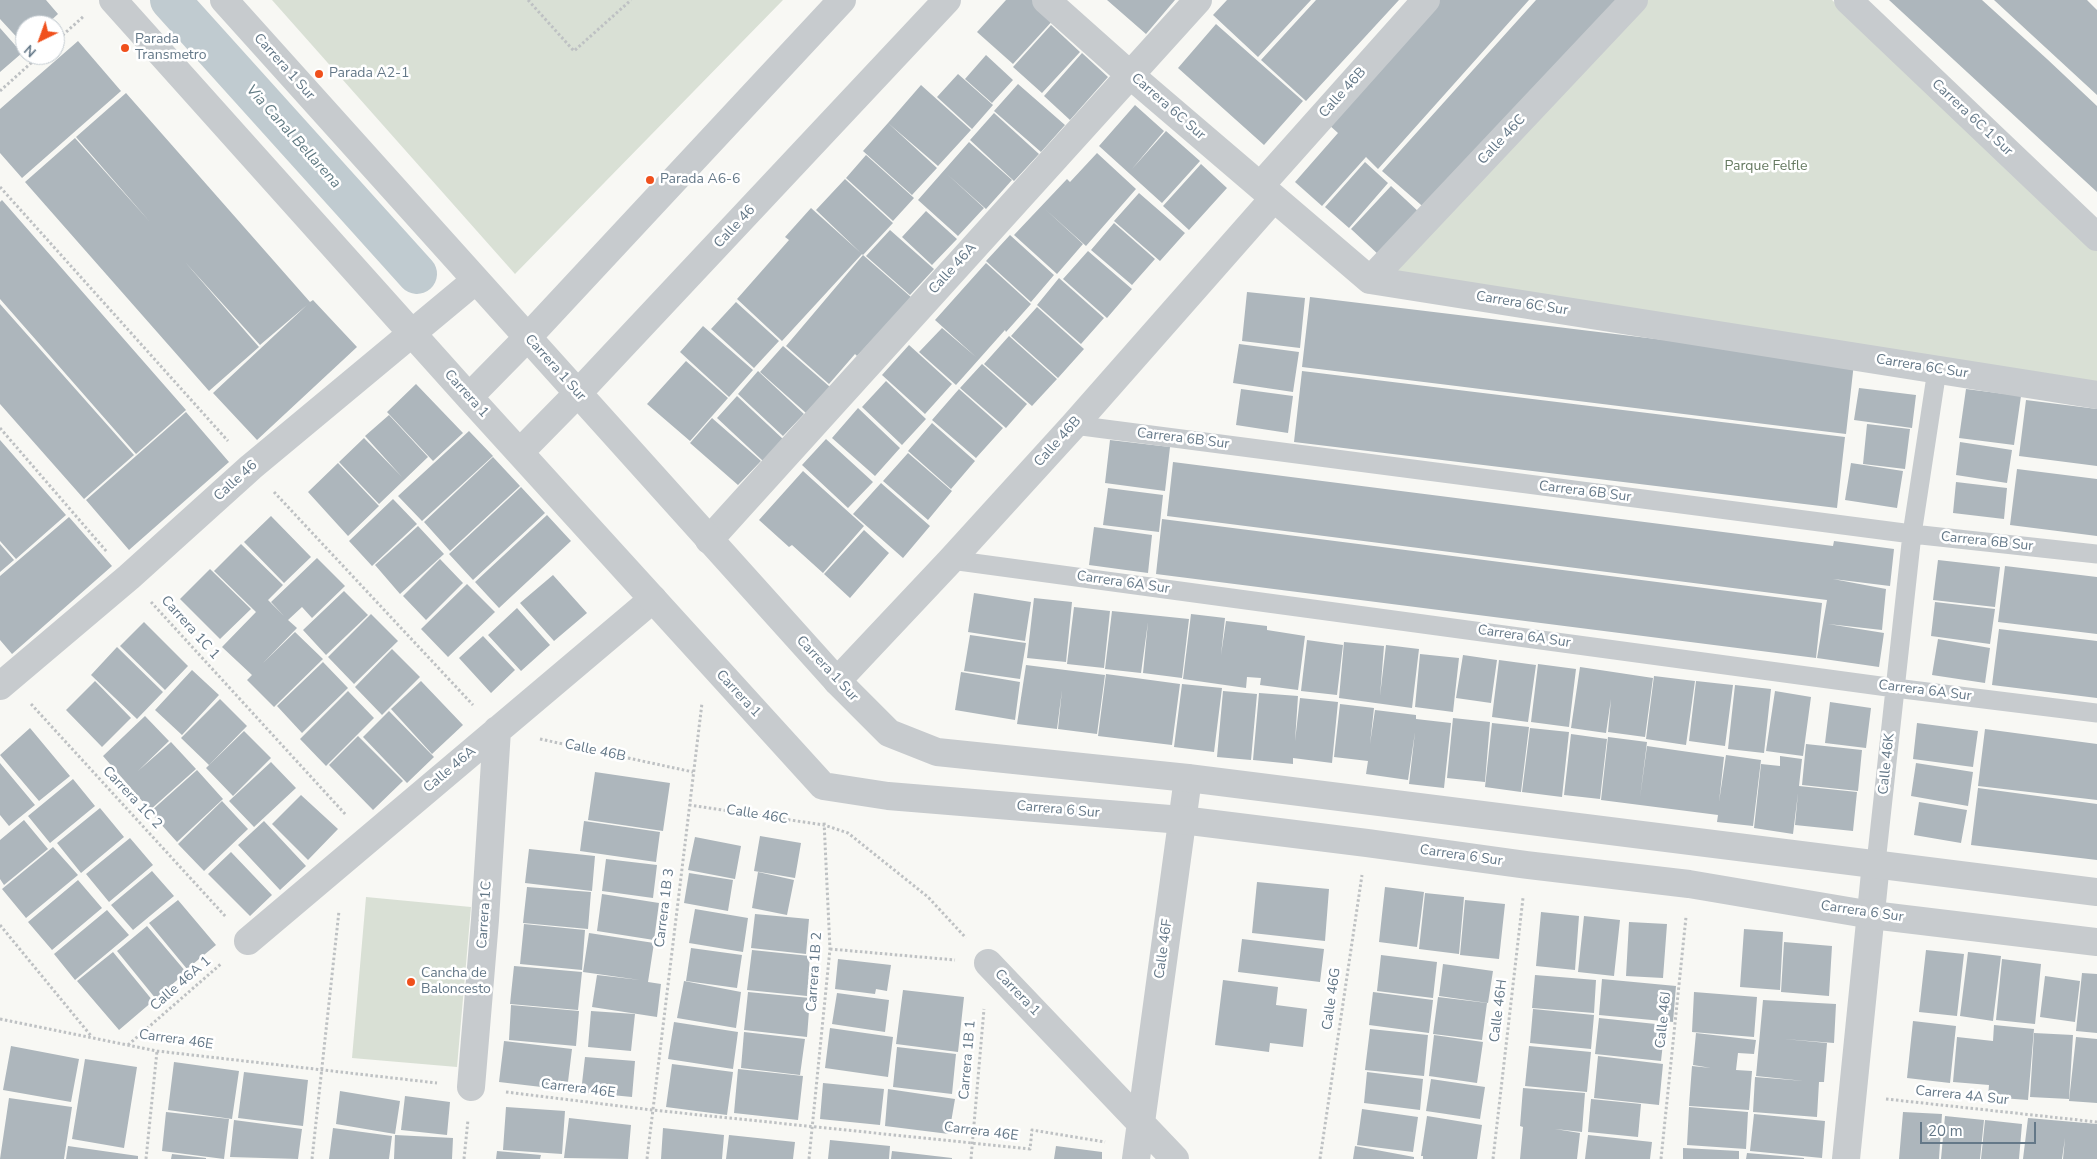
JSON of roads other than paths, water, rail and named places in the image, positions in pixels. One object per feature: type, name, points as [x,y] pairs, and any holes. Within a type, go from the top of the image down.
[{"type":"street","name":"Carrera 1","points":[[113,0],[469,397],[823,786]]},
{"type":"street","name":"Carrera 1 Sur","points":[[224,0],[709,540],[837,681],[889,733],[937,752],[1188,778]]},
{"type":"street","points":[[469,397],[527,338],[842,0]]},
{"type":"street","name":"Calle 46","points":[[520,452],[578,393],[948,0]]},
{"type":"street","name":"Carrera 6C Sur","points":[[1046,0],[1129,74],[1370,280],[2097,395]]},
{"type":"street","name":"Calle 46A","points":[[709,540],[1198,0]]},
{"type":"street","name":"Calle 46B","points":[[837,681],[1074,425],[1426,0]]},
{"type":"street","name":"Calle 46C","points":[[1370,280],[1634,0]]},
{"type":"street","name":"Carrera 6C 1 Sur","points":[[1848,0],[2097,236]]},
{"type":"street","name":"Calle 46","points":[[4,683],[129,577],[251,467],[413,335],[476,280]]},
{"type":"street","name":"Calle 46A","points":[[248,941],[653,599]]},
{"type":"street","name":"Carrera 1C","points":[[471,1087],[485,920],[497,730]]},
{"type":"street","points":[[1188,778],[2097,892]]},
{"type":"street","name":"Calle 46F","points":[[1138,1143],[1188,778]]},
{"type":"street","name":"Carrera 6 Sur","points":[[823,786],[888,796],[1182,820],[1689,884],[1872,915],[2097,942]]},
{"type":"street","name":"Calle 46K","points":[[1846,1159],[1876,864]]},
{"type":"street","name":"Carrera 1","points":[[988,963],[1138,1143],[1175,1159]]},
{"type":"lane","name":"Calle 46K","points":[[1876,864],[1912,534],[1937,370]]},
{"type":"lane","name":"Carrera 6B Sur","points":[[1074,425],[1912,534],[2097,554]]},
{"type":"lane","name":"Carrera 6A Sur","points":[[951,560],[1895,688],[2097,713]]},
{"type":"waterway","name":"Via Canal Bellarena","points":[[170,0],[417,274]]},
{"type":"place","name":"Parada Transmetro","points":[[125,48]]},
{"type":"place","name":"Parada A2-1","points":[[319,74]]},
{"type":"place","name":"Parada A6-6","points":[[650,180]]},
{"type":"place","name":"Cancha de Baloncesto","points":[[411,982]]},
{"type":"park label","name":"Parque Felfle","points":[[1766,167]]}]
